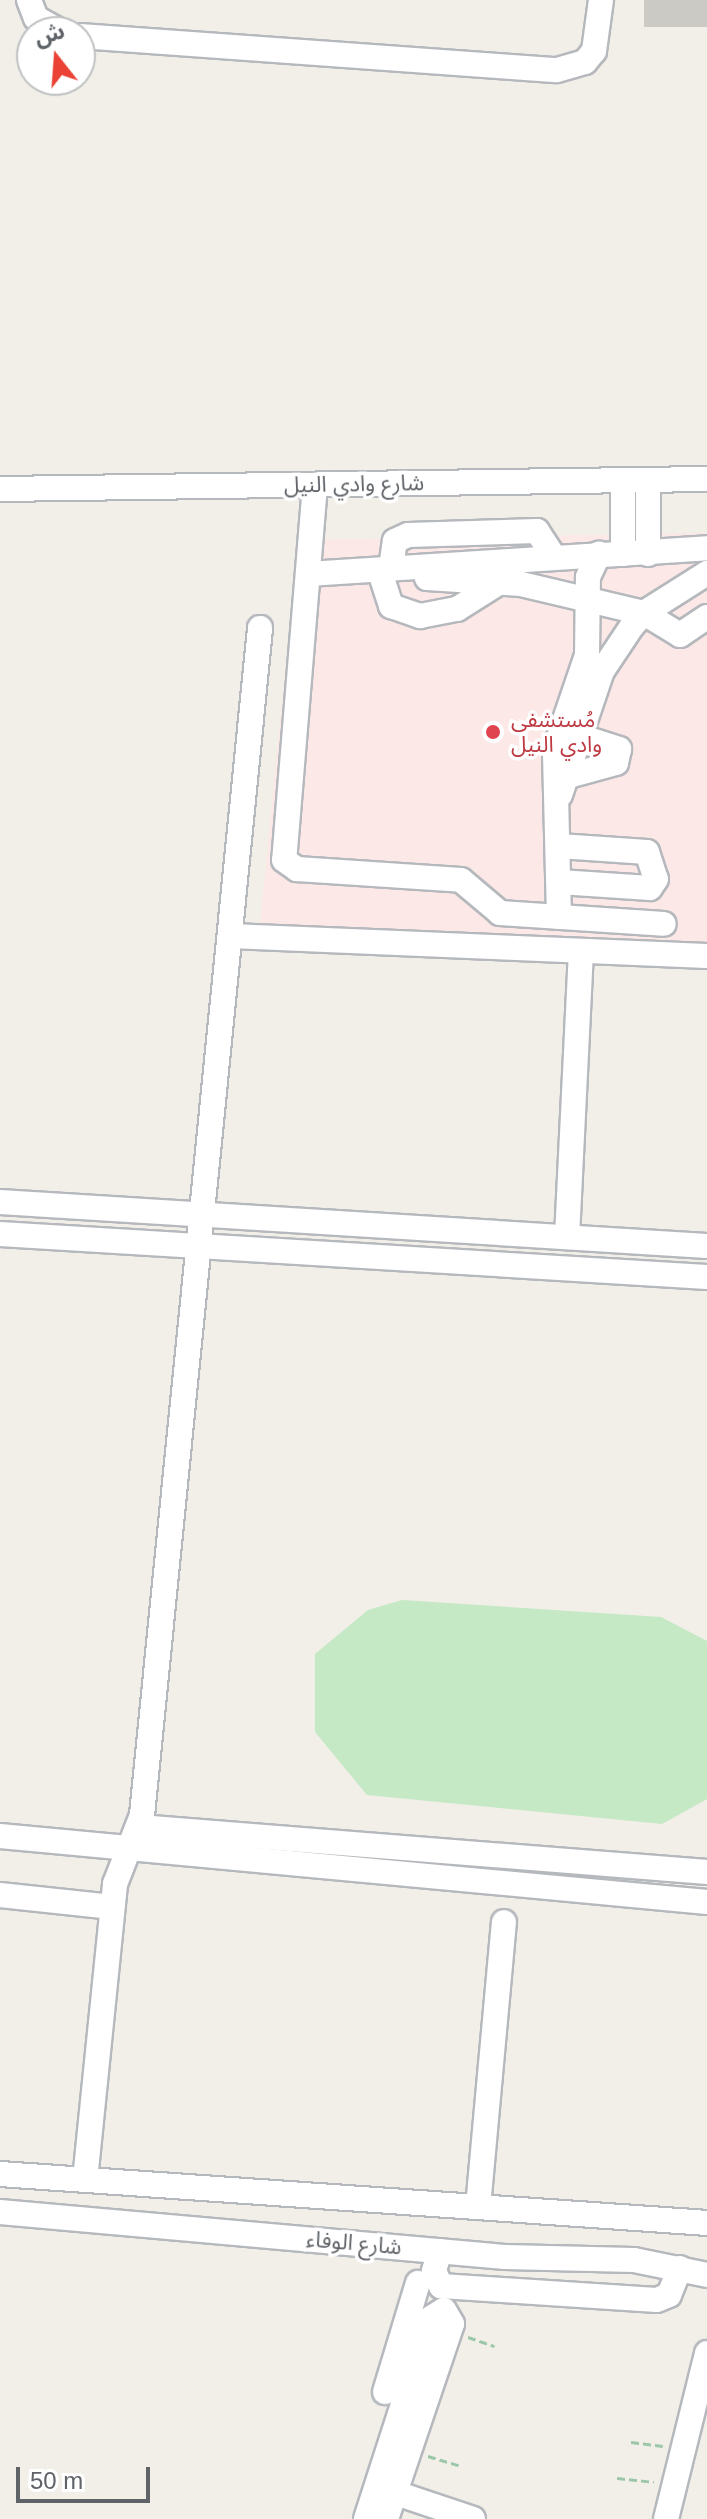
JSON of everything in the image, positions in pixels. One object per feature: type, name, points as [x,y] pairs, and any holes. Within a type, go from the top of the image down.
[{"type":"street","points":[[96,37],[557,70],[585,62],[594,51],[601,0]]},
{"type":"street","name":"شارع وادي النيل","points":[[0,489],[707,479]]},
{"type":"street","points":[[559,917],[556,805],[587,655],[588,577],[611,554],[623,480]]},
{"type":"street","points":[[648,480],[648,554]]},
{"type":"street","points":[[315,485],[284,860],[297,869],[461,880],[493,912],[664,924]]},
{"type":"street","points":[[308,574],[545,557],[699,550],[706,576],[644,613],[607,662],[569,733],[568,776],[556,805]]},
{"type":"street","points":[[534,586],[545,557]]},
{"type":"street","points":[[377,571],[534,586],[588,605],[644,613],[680,635],[707,617]]},
{"type":"street","points":[[377,571],[391,606],[420,616],[457,609],[500,582]]},
{"type":"street","points":[[85,2180],[112,1907],[125,1853],[139,1827],[201,1249],[260,628]]},
{"type":"street","points":[[568,776],[619,758],[612,742],[569,733]]},
{"type":"street","points":[[559,846],[647,852],[656,879],[650,888],[559,882]]},
{"type":"street","points":[[231,936],[707,956]]},
{"type":"street","points":[[567,1237],[581,952]]},
{"type":"street","points":[[0,1202],[707,1246]]},
{"type":"street","points":[[0,1234],[201,1249],[707,1277]]},
{"type":"street","points":[[139,1827],[707,1872]]},
{"type":"street","points":[[0,1836],[125,1853],[707,1902]]},
{"type":"street","points":[[498,1883],[500,1855]]},
{"type":"street","points":[[604,1893],[609,1864]]},
{"type":"street","points":[[0,1895],[112,1907]]},
{"type":"street","points":[[478,2207],[504,1922]]},
{"type":"street","points":[[0,2174],[707,2223]]},
{"type":"street","name":"شارع الوفاء","points":[[0,2212],[440,2251],[680,2268],[707,2275]]},
{"type":"street","points":[[440,2251],[434,2271],[441,2286],[657,2300],[669,2295],[680,2268]]},
{"type":"street","points":[[366,2519],[413,2452],[427,2329],[418,2283]]},
{"type":"street","points":[[385,2392],[427,2329]]},
{"type":"street","points":[[386,2519],[385,2490],[427,2329]]},
{"type":"street","points":[[666,2519],[689,2466],[707,2353]]},
{"type":"street","points":[[385,2490],[473,2519]]},
{"type":"path","points":[[427,2329],[494,2346]]},
{"type":"path","points":[[631,2442],[689,2466]]},
{"type":"path","points":[[413,2452],[460,2466]]},
{"type":"path","points":[[617,2478],[689,2466]]},
{"type":"shaded area","name":"مُستشفى وادي النيل","points":[[707,533],[707,946],[260,924],[298,540]]},
{"type":"green space","points":[[402,1600],[661,1617],[707,1641],[707,1799],[662,1824],[367,1795],[315,1732],[315,1654],[368,1610]]},
{"type":"building","points":[[644,0],[707,0],[707,27],[644,27]]},
{"type":"place","name":"مُستشفى وادي النيل","points":[[493,732]]}]
